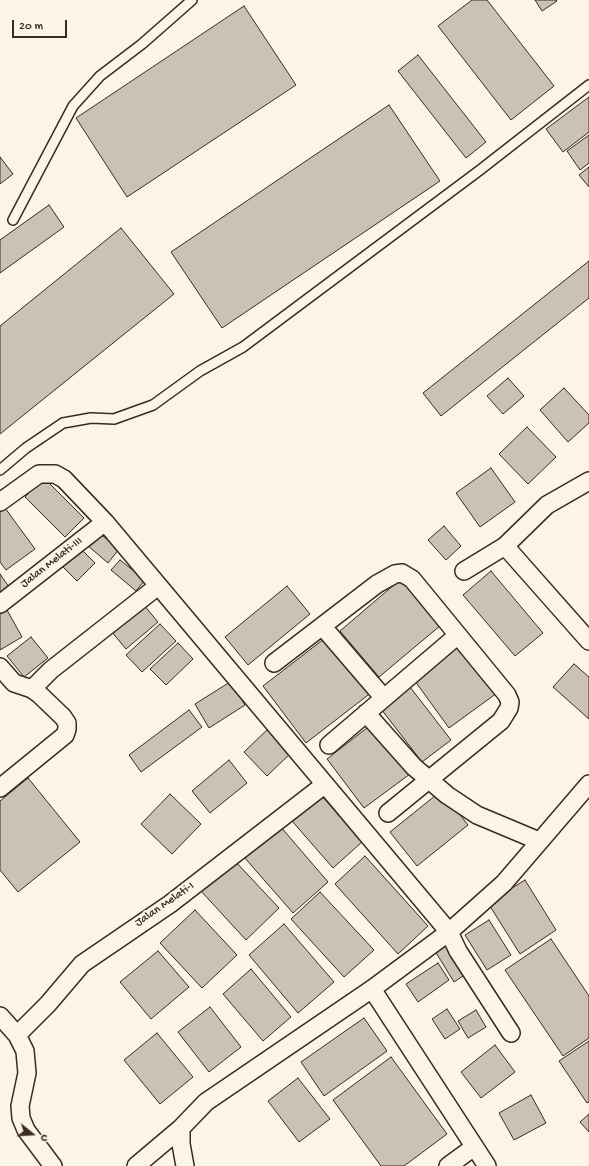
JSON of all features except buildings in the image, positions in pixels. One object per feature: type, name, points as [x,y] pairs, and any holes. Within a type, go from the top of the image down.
[{"type":"street","points":[[0,502],[39,474],[55,474],[64,479],[105,522],[324,785],[449,932],[458,951],[511,1033]]},
{"type":"street","points":[[464,571],[505,546],[547,505],[589,481]]},
{"type":"street","name":"Jalan Melati-III","points":[[0,604],[105,522]]},
{"type":"street","points":[[505,546],[589,641]]},
{"type":"street","points":[[274,663],[378,584],[395,574],[402,574],[412,579],[507,695],[510,702],[509,708],[500,721],[388,813]]},
{"type":"street","points":[[32,689],[51,670],[158,586]]},
{"type":"street","points":[[323,627],[383,697]]},
{"type":"street","points":[[329,745],[383,697],[458,635]]},
{"type":"street","points":[[0,667],[14,683],[32,689],[63,717],[66,723],[65,735],[0,788]]},
{"type":"street","points":[[366,713],[414,768],[428,779],[477,815],[540,841]]},
{"type":"street","points":[[136,1166],[181,1128],[206,1102],[372,989],[449,932],[504,883],[589,784]]},
{"type":"street","name":"Jalan Melati-I","points":[[17,1036],[48,1004],[82,964],[170,904],[324,785]]},
{"type":"street","points":[[372,989],[487,1166]]},
{"type":"street","points":[[0,1016],[17,1036],[25,1051],[27,1074],[20,1106],[21,1118],[26,1130],[53,1166]]},
{"type":"street","points":[[181,1128],[181,1144],[185,1166]]},
{"type":"street","points":[[448,1166],[474,1147]]},
{"type":"lane","points":[[13,220],[73,106],[100,76],[142,44],[192,0]]},
{"type":"lane","points":[[0,470],[32,444],[63,423],[91,418],[114,419],[153,405],[200,370],[243,347],[480,170],[589,86]]}]
